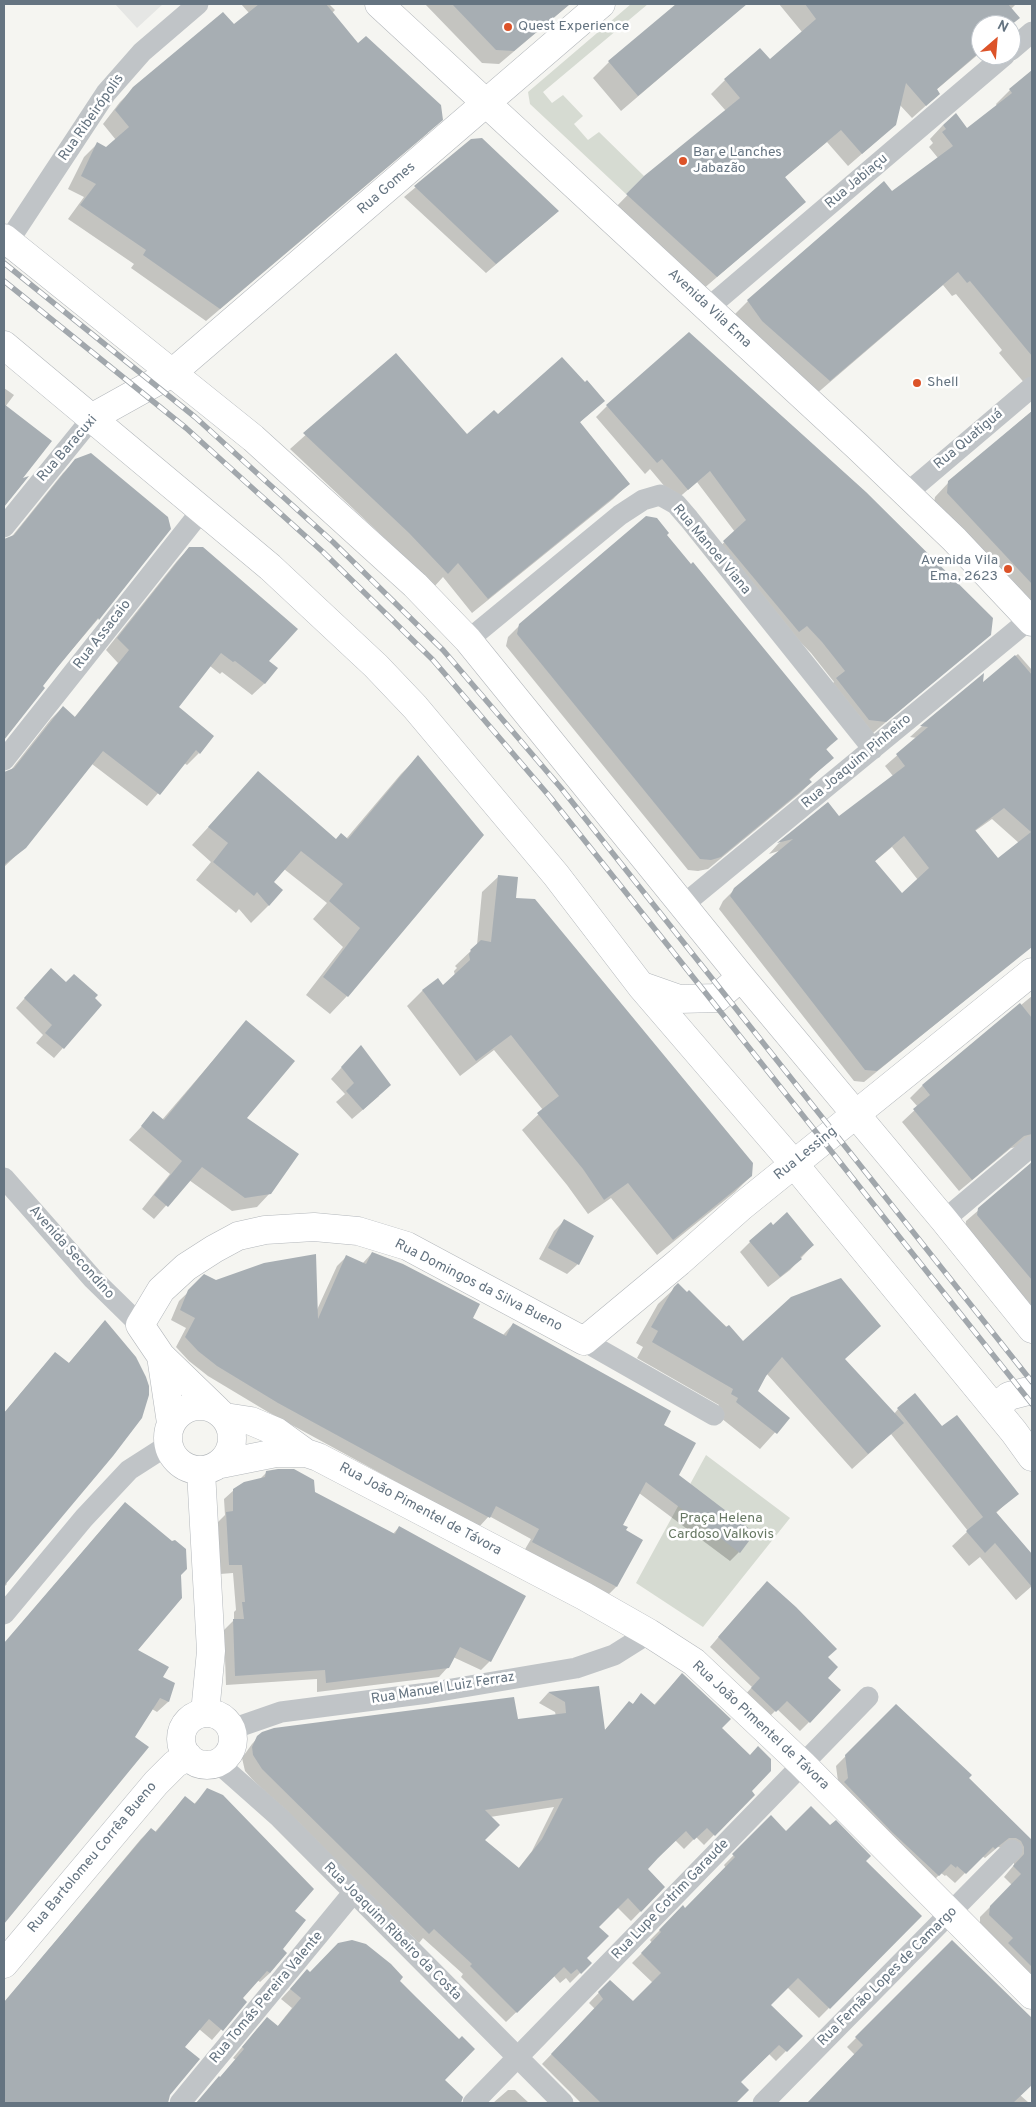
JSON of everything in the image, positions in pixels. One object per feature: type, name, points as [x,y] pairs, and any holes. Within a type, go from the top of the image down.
[{"type":"main road","name":"Avenida Vila Ema","points":[[379,4],[708,308],[954,539],[1031,620]]},
{"type":"main road","name":"Rua Gomes","points":[[172,373],[601,4]]},
{"type":"main road","points":[[5,243],[253,438],[394,566],[468,640],[741,977],[944,1220],[1032,1329]]},
{"type":"main road","points":[[4,345],[270,566],[376,666],[414,707],[556,876],[641,986],[794,1164],[995,1408],[1032,1457]]},
{"type":"main road","name":"Rua Baracuxi","points":[[92,417],[172,373]]},
{"type":"main road","name":"Rua Lessing","points":[[584,1341],[679,1262],[742,1206],[1032,972]]},
{"type":"main road","points":[[641,986],[679,999],[716,998],[741,977]]},
{"type":"main road","name":"Rua Domingos da Silva Bueno","points":[[140,1325],[161,1290],[186,1267],[214,1248],[238,1236],[256,1232],[314,1227],[358,1231],[407,1246],[584,1341]]},
{"type":"main road","points":[[140,1325],[161,1356],[231,1426],[233,1436],[228,1456],[211,1468],[190,1469],[180,1464],[173,1456],[161,1356]]},
{"type":"main road","points":[[995,1408],[1008,1396],[1032,1390]]},
{"type":"main road","points":[[170,1434],[182,1412],[197,1406],[207,1407],[221,1414]]},
{"type":"main road","name":"Rua João Pimentel de Távora","points":[[221,1414],[251,1422],[277,1432],[306,1453],[338,1466],[649,1633],[694,1662],[802,1764],[952,1912],[1032,1995]]},
{"type":"main road","name":"Rua João Pimentel de Távora","points":[[211,1468],[256,1456],[276,1453],[306,1453]]},
{"type":"main road","points":[[205,1713],[211,1651],[211,1468]]},
{"type":"main road","points":[[205,1713],[221,1716],[232,1729],[233,1745],[230,1753],[218,1763],[201,1764],[188,1756],[183,1749],[181,1741],[185,1726],[190,1719],[205,1713]]},
{"type":"main road","name":"Rua Bartolomeu Corrêa Bueno","points":[[4,1964],[156,1783],[175,1764],[188,1756]]},
{"type":"street","name":"Rua Ribeirópolis","points":[[5,243],[106,93],[142,52],[198,4]]},
{"type":"street","points":[[1021,41],[1032,32]]},
{"type":"street","name":"Rua Jabiaçu","points":[[708,308],[993,65]]},
{"type":"street","name":"Rua Quatiguá","points":[[906,494],[1032,387]]},
{"type":"street","name":"Rua Baracuxi","points":[[4,527],[92,417]]},
{"type":"street","name":"Rua Manoel Viana","points":[[468,640],[620,515],[643,500],[660,495],[676,504],[689,519],[872,749]]},
{"type":"street","name":"Rua Assacaio","points":[[4,760],[202,510]]},
{"type":"street","name":"Rua Joaquim Pinheiro","points":[[683,905],[1031,620]]},
{"type":"street","points":[[944,1220],[1032,1146]]},
{"type":"street","name":"Avenida Secondino","points":[[4,1178],[93,1280],[140,1325]]},
{"type":"street","name":"Rua Domingos da Silva Bueno","points":[[584,1341],[714,1415]]},
{"type":"street","points":[[4,1614],[84,1518],[129,1470],[170,1434]]},
{"type":"street","name":"Rua Manuel Luiz Ferraz","points":[[232,1729],[281,1712],[428,1693],[576,1668],[614,1655],[649,1633]]},
{"type":"street","name":"Rua Lupe Cotrim Garaude","points":[[473,2103],[868,1697]]},
{"type":"street","name":"Rua Joaquim Ribeiro da Costa","points":[[218,1763],[280,1818],[563,2103]]},
{"type":"street","name":"Rua Fernão Lopes de Camargo","points":[[763,2103],[1012,1850]]},
{"type":"street","name":"Rua Tomás Pereira Valente","points":[[180,2103],[354,1893]]},
{"type":"shaded area","points":[[115,4],[163,4],[137,28]]},
{"type":"green space","points":[[631,4],[648,4],[543,92],[552,103],[563,95],[583,116],[574,124],[588,140],[599,132],[644,176],[626,194],[530,104],[528,92]]},
{"type":"green space","name":"Praça Helena Cardoso Valkovis","points":[[706,1455],[790,1518],[703,1627],[636,1583]]},
{"type":"building","points":[[259,4],[326,4],[358,43],[366,36],[441,105],[443,120],[220,309],[143,255],[146,250],[80,205],[96,184],[81,176],[97,142],[106,147],[129,127],[115,110],[133,87],[223,12],[234,24]]},
{"type":"building","name":"Quest Experience","points":[[452,4],[570,4],[514,51],[496,50]]},
{"type":"building","points":[[676,4],[747,4],[638,96],[608,61]]},
{"type":"building","points":[[805,4],[1008,4],[1017,15],[971,15],[971,60],[937,89],[940,94],[926,106],[906,83],[896,125],[862,154],[841,130],[785,177],[806,202],[717,277],[626,194],[644,176],[740,98],[724,79],[760,48],[770,59],[816,19]]},
{"type":"building","points":[[1032,70],[1032,356],[970,281],[967,283],[958,272],[830,381],[762,321],[747,300],[884,181],[892,191],[953,146],[942,132],[946,129],[943,125],[956,113],[967,128],[1012,93],[1009,89]]},
{"type":"building","points":[[482,138],[559,211],[496,264],[414,186],[471,139]]},
{"type":"building","points":[[689,332],[866,492],[993,618],[991,635],[886,722],[869,720],[836,678],[845,671],[822,642],[807,626],[799,632],[723,541],[746,520],[710,471],[688,490],[662,459],[657,463],[606,405]]},
{"type":"building","points":[[396,353],[467,434],[494,410],[498,414],[562,357],[585,382],[587,380],[605,401],[580,422],[630,484],[488,599],[458,563],[448,574],[409,533],[303,433]]},
{"type":"building","points":[[4,404],[52,441],[23,478],[29,476],[4,507]]},
{"type":"building","points":[[1032,411],[1032,584],[947,493],[948,481]]},
{"type":"building","points":[[91,453],[168,517],[171,529],[99,620],[98,618],[57,668],[43,686],[45,688],[4,740],[4,539],[14,535],[75,459]]},
{"type":"building","points":[[646,516],[657,518],[669,533],[667,535],[691,564],[693,562],[838,739],[826,749],[834,758],[809,779],[812,782],[721,857],[711,860],[700,859],[517,634],[519,624]]},
{"type":"building","points":[[189,547],[203,547],[298,629],[269,661],[278,668],[265,684],[235,661],[233,662],[221,653],[179,707],[214,736],[200,754],[196,750],[160,795],[103,751],[26,848],[4,865],[4,772],[14,768],[63,706],[75,717],[129,650],[117,638]]},
{"type":"building","points":[[1015,655],[1032,675],[1032,947],[877,1071],[865,1070],[730,896],[734,888],[793,839],[777,843],[828,802],[839,816],[905,766],[896,754],[928,727],[920,726],[984,673],[983,682]],"holes":[[[1004,808],[1031,832],[998,858],[975,830]],[[904,836],[929,868],[902,893],[875,861]]]},
{"type":"building","points":[[418,755],[484,835],[348,997],[323,977],[360,928],[329,901],[343,884],[301,851],[274,882],[283,890],[269,906],[257,892],[254,896],[213,862],[228,843],[208,827],[258,771],[336,839],[341,833],[348,839]]},
{"type":"building","points":[[498,875],[518,877],[516,898],[535,899],[753,1163],[752,1176],[673,1240],[628,1183],[604,1200],[583,1169],[537,1113],[559,1096],[511,1035],[476,1061],[422,990],[438,978],[443,985],[470,960],[470,950],[481,940],[491,942]]},
{"type":"building","points":[[51,968],[66,982],[74,974],[98,995],[95,998],[102,1005],[64,1049],[45,1033],[52,1025],[24,998]]},
{"type":"building","points":[[1020,1003],[1032,1018],[1032,1134],[1024,1136],[972,1180],[913,1109],[930,1095],[922,1085]]},
{"type":"building","points":[[246,1020],[295,1061],[247,1118],[299,1154],[271,1194],[245,1198],[202,1167],[168,1207],[154,1195],[182,1161],[141,1126],[153,1111],[164,1120]]},
{"type":"building","points":[[361,1045],[391,1085],[363,1110],[346,1091],[354,1083],[341,1067]]},
{"type":"building","points":[[1032,1162],[1032,1280],[977,1215],[978,1208]]},
{"type":"building","points":[[787,1212],[814,1245],[800,1257],[802,1259],[780,1277],[749,1241],[771,1222],[773,1225]]},
{"type":"building","points":[[564,1219],[594,1236],[579,1265],[548,1248]]},
{"type":"building","points":[[372,1252],[403,1264],[480,1304],[473,1318],[506,1336],[513,1323],[671,1411],[664,1425],[696,1443],[679,1475],[755,1533],[740,1553],[646,1482],[623,1525],[628,1527],[626,1530],[643,1540],[617,1587],[532,1542],[539,1529],[496,1506],[490,1518],[408,1474],[278,1403],[217,1366],[198,1351],[185,1337],[195,1318],[180,1310],[188,1290],[204,1274],[216,1280],[264,1263],[316,1254],[318,1319],[346,1255],[366,1264]]},
{"type":"building","points":[[841,1278],[881,1326],[845,1359],[904,1423],[868,1454],[782,1357],[766,1376],[758,1391],[790,1418],[777,1434],[736,1402],[738,1398],[731,1394],[733,1389],[652,1342],[658,1331],[651,1327],[678,1283],[687,1292],[689,1290],[726,1327],[729,1325],[743,1341],[791,1297]]},
{"type":"building","points":[[105,1320],[136,1357],[146,1377],[149,1395],[142,1418],[113,1456],[4,1586],[4,1413],[55,1352],[69,1363]]},
{"type":"building","points":[[915,1393],[942,1426],[957,1415],[1019,1494],[996,1512],[1032,1554],[1032,1587],[995,1543],[985,1553],[966,1531],[983,1517],[897,1408]]},
{"type":"building","points":[[294,1469],[314,1480],[315,1492],[395,1534],[399,1526],[526,1596],[491,1662],[460,1647],[449,1668],[326,1683],[325,1670],[235,1676],[233,1619],[244,1619],[242,1602],[245,1602],[242,1565],[229,1565],[226,1512],[233,1511],[233,1489],[244,1482],[265,1477],[266,1471]]},
{"type":"building","points":[[125,1502],[172,1541],[175,1540],[186,1549],[187,1569],[181,1575],[182,1598],[138,1650],[169,1667],[163,1677],[175,1683],[169,1702],[160,1698],[135,1737],[149,1747],[4,1924],[4,1643]]},
{"type":"building","points":[[767,1581],[796,1607],[837,1649],[828,1657],[838,1667],[828,1678],[841,1690],[810,1723],[787,1701],[776,1712],[751,1688],[760,1678],[718,1637]]},
{"type":"building","points":[[682,1673],[731,1719],[722,1728],[750,1755],[758,1746],[771,1759],[771,1771],[752,1791],[755,1795],[715,1836],[707,1828],[694,1840],[686,1831],[658,1858],[648,1869],[665,1887],[641,1912],[628,1898],[599,1927],[609,1936],[587,1958],[592,1963],[581,1974],[577,1969],[571,1974],[564,1967],[517,2013],[470,1966],[472,1964],[434,1929],[429,1934],[262,1769],[253,1755],[252,1747],[257,1736],[274,1728],[514,1697],[518,1719],[566,1713],[565,1702],[548,1692],[599,1686],[605,1730],[629,1701],[633,1704],[641,1693],[655,1705]],"holes":[[[563,1798],[542,1839],[519,1868],[485,1840],[500,1825],[485,1810]]]},
{"type":"building","points":[[896,1704],[972,1775],[969,1778],[1032,1840],[1032,1967],[1008,1943],[1013,1938],[989,1915],[990,1906],[1021,1874],[1013,1866],[1024,1854],[1024,1847],[1021,1841],[1016,1838],[1009,1838],[995,1849],[993,1847],[966,1874],[957,1866],[956,1868],[951,1864],[939,1876],[892,1832],[844,1782],[848,1778],[845,1755]]},
{"type":"building","points":[[207,1788],[223,1795],[314,1889],[295,1911],[306,1920],[283,1949],[287,1953],[270,1973],[267,1971],[243,1998],[247,2002],[223,2031],[209,2019],[185,2047],[200,2059],[170,2095],[168,2103],[4,2103],[4,2002],[151,1828],[156,1832],[185,1796],[195,1804]]},
{"type":"building","points":[[811,1806],[830,1825],[836,1820],[871,1856],[866,1861],[922,1916],[830,2009],[798,1978],[771,2005],[803,2036],[787,2052],[779,2045],[741,2082],[749,2090],[736,2103],[601,2103],[551,2054],[603,1999],[598,1992],[610,1980],[633,2001],[661,1973],[641,1953],[661,1932],[659,1930],[683,1905],[685,1908],[735,1857],[732,1854],[771,1815],[786,1831]]},
{"type":"building","points":[[352,1940],[366,1944],[391,1964],[403,1977],[400,1981],[459,2039],[462,2036],[475,2049],[445,2080],[463,2097],[461,2103],[196,2103],[244,2049],[242,2047],[267,2017],[278,2026],[301,1998],[290,1989],[307,1969],[310,1972],[338,1943]]},
{"type":"building","points":[[952,1940],[1032,2018],[1032,2085],[1013,2103],[807,2103],[863,2045],[855,2037]]},
{"type":"railway","points":[[4,263],[195,417],[333,542],[443,650],[561,788],[1032,1382]]},
{"type":"railway","points":[[4,281],[186,428],[323,552],[433,660],[550,797],[1032,1404]]},
{"type":"place","name":"Quest Experience","points":[[508,27]]},
{"type":"place","name":"Bar e Lanches Jabazão","points":[[683,161]]},
{"type":"place","name":"Shell","points":[[917,383]]},
{"type":"place","name":"Avenida Vila Ema, 2623","points":[[1008,569]]}]
